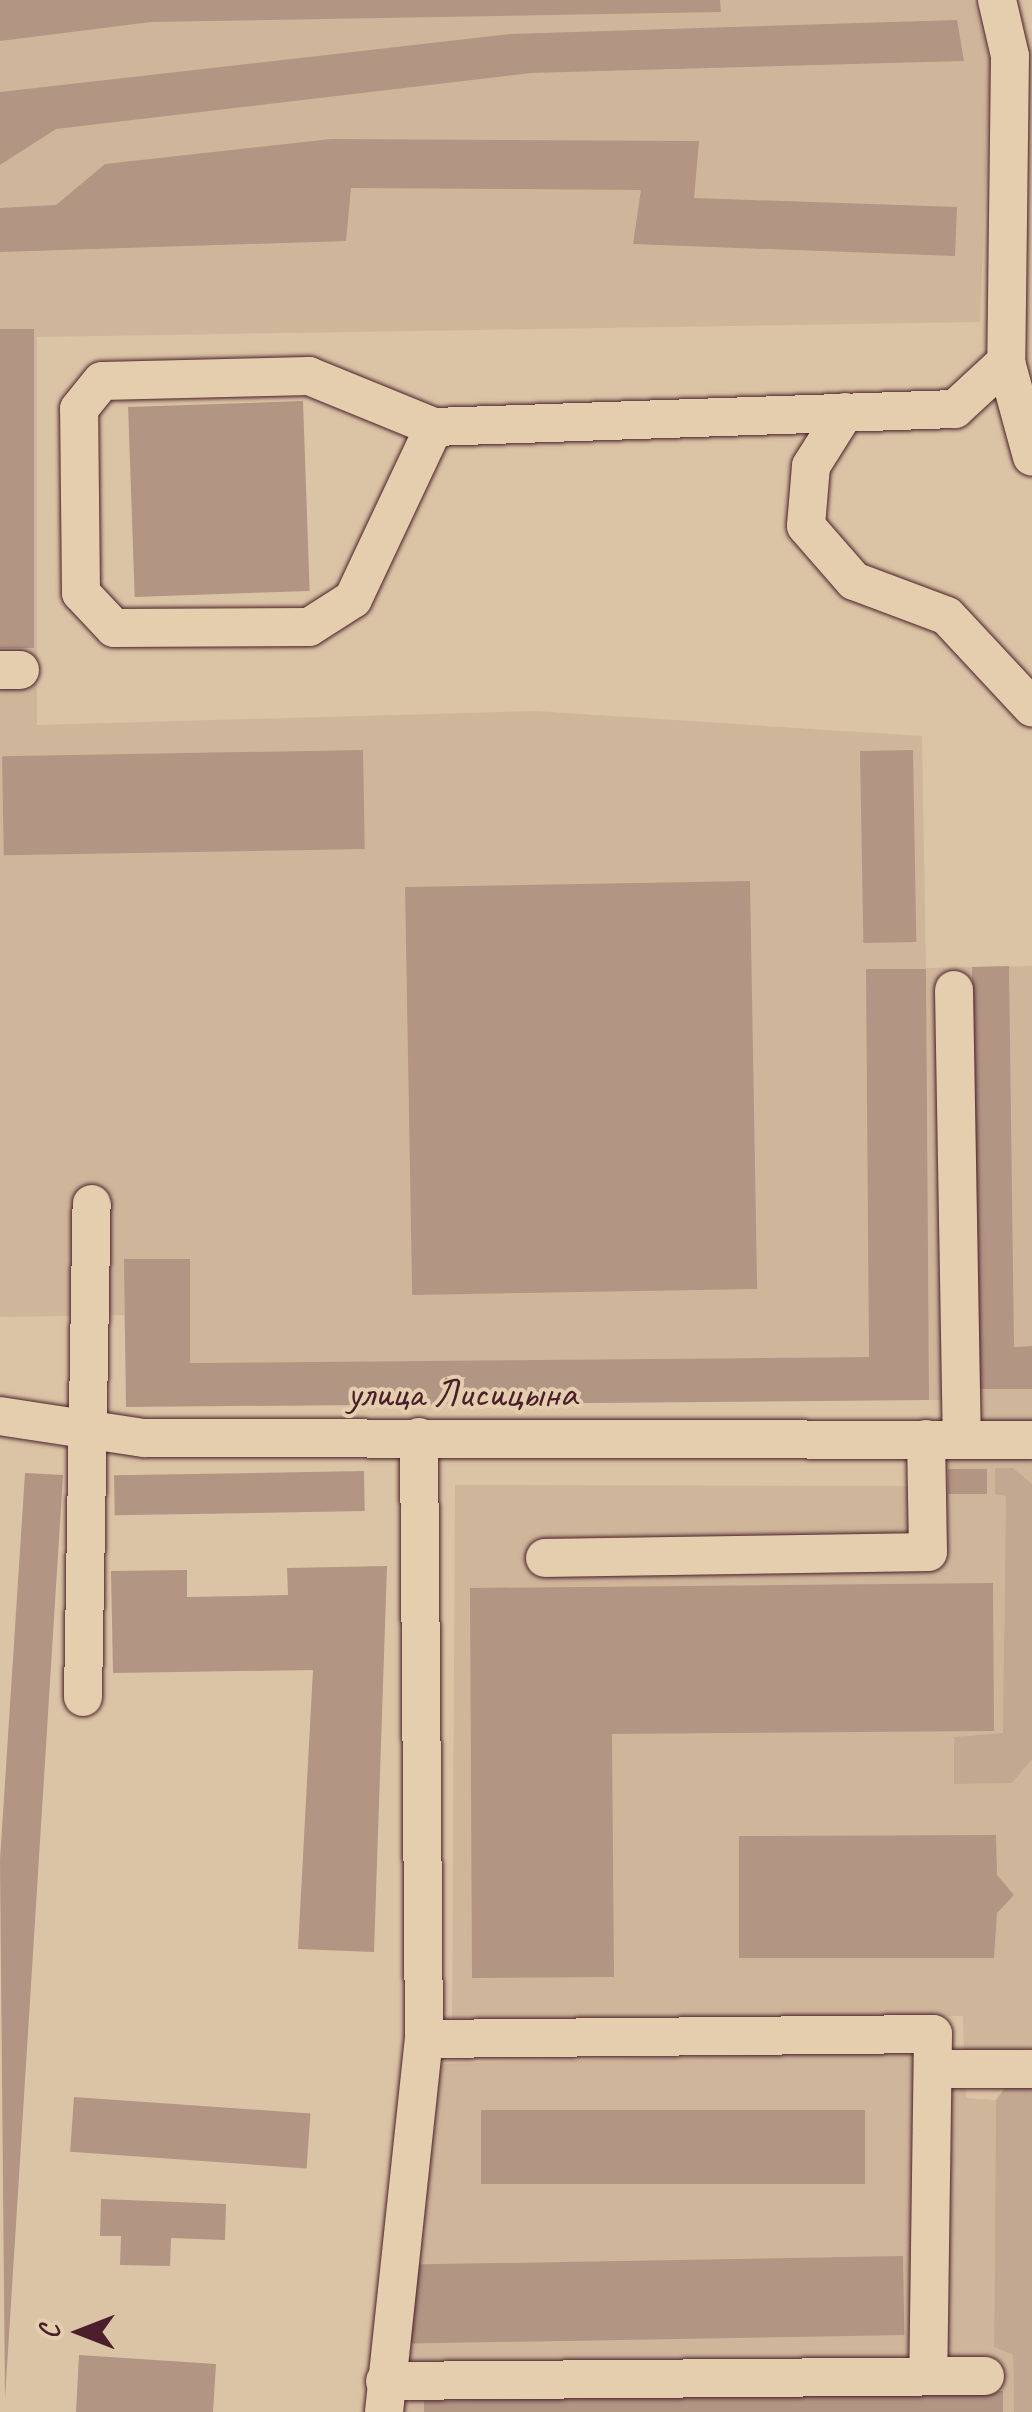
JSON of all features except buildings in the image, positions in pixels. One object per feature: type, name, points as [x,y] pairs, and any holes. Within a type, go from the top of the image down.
[{"type":"street","points":[[998,0],[1010,56],[1006,362],[1032,457]]},
{"type":"street","points":[[434,427],[353,600],[309,627],[114,628],[81,593],[79,409],[102,380],[308,376],[434,427],[954,409],[1006,362]]},
{"type":"street","points":[[845,412],[811,466],[806,526],[854,581],[948,616],[1032,707]]},
{"type":"street","points":[[546,1558],[928,1552],[944,1440],[954,990]]},
{"type":"street","points":[[83,1697],[92,1204]]},
{"type":"street","name":"улица Лисицына","points":[[0,1416],[87,1432],[1032,1440]]},
{"type":"street","points":[[419,1437],[424,2039],[384,2397],[985,2376]]},
{"type":"street","points":[[424,2039],[933,2034],[928,2376]]},
{"type":"street","points":[[933,2068],[1032,2069]]},
{"type":"shaded area","points":[[0,0],[973,0],[990,61],[980,322],[37,337],[37,725],[535,711],[922,736],[926,968],[1032,966],[1032,2049],[964,2051],[966,2098],[996,2100],[994,2347],[1013,2355],[1014,2412],[393,2412],[439,2064],[964,2049],[963,2016],[452,2022],[455,1485],[943,1486],[943,1400],[929,1400],[928,1342],[869,1357],[126,1364],[124,1315],[0,1317]]},
{"type":"shaded area","points":[[995,1468],[1013,1468],[1032,1484],[1032,1759],[1012,1783],[954,1784],[954,1737],[1003,1733],[1006,1496],[995,1494]]},
{"type":"shaded area","points":[[1005,2088],[1032,2088],[1032,2412],[1014,2412],[1013,2355],[994,2347],[996,2100]]}]
